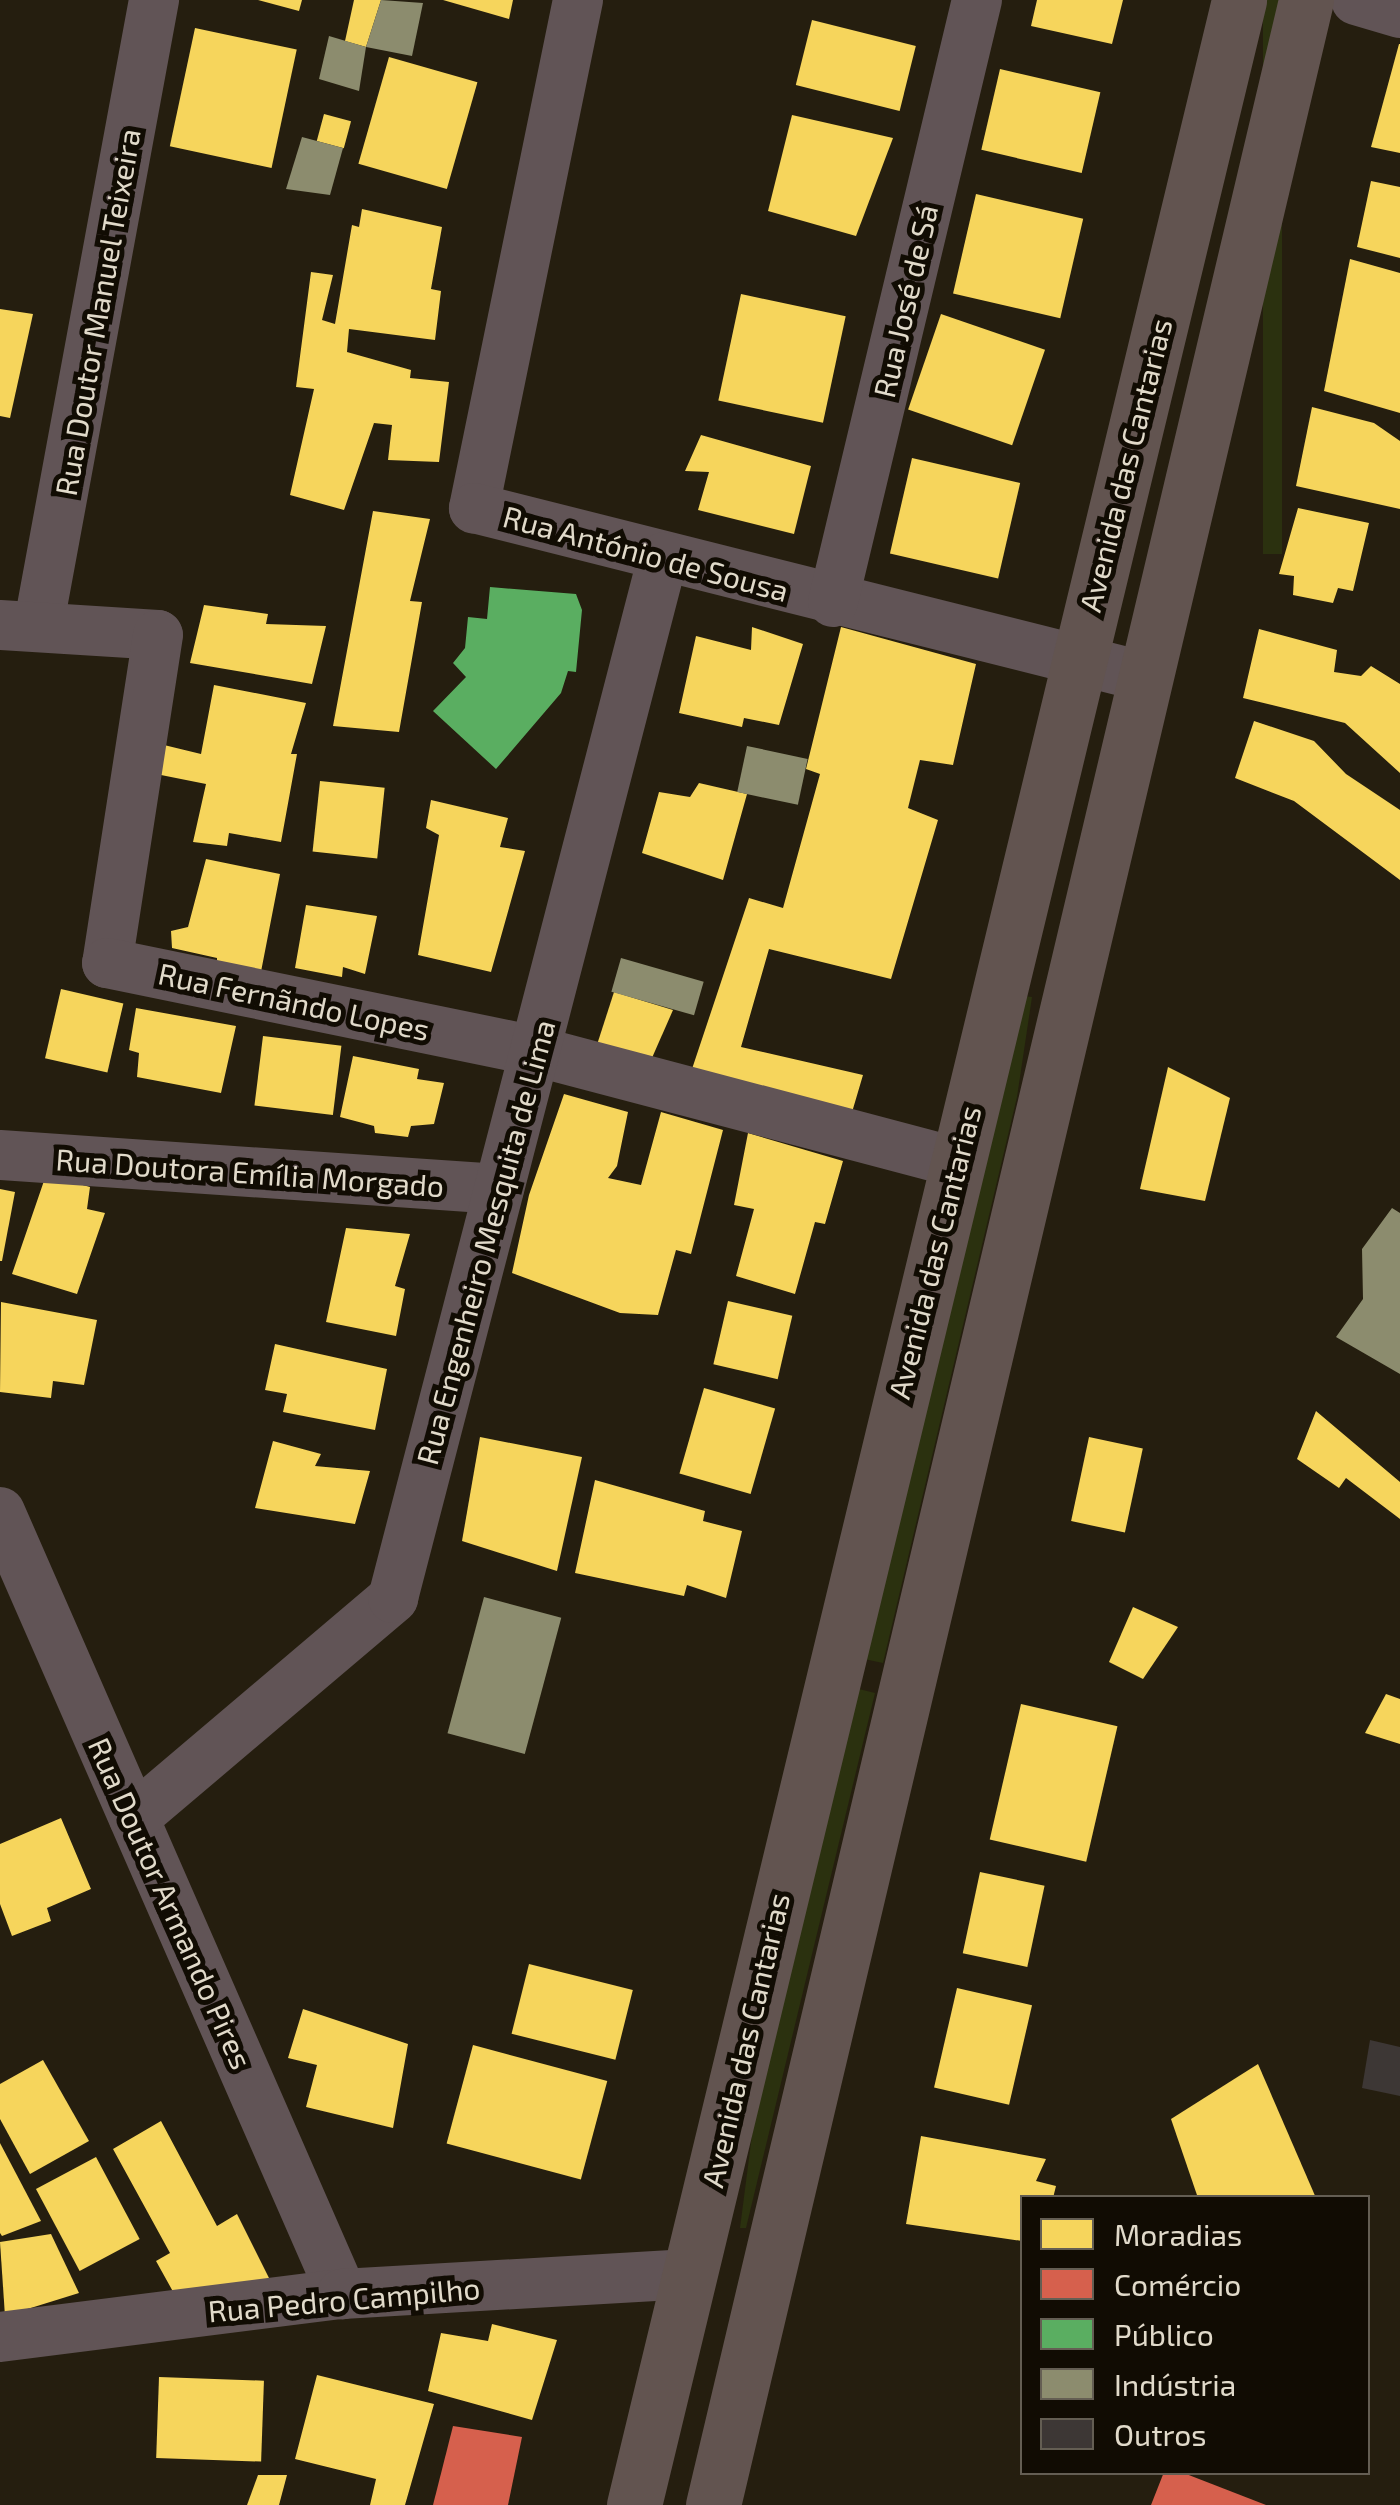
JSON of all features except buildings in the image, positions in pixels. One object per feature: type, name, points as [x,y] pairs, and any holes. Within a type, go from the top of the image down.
[{"type":"main road","name":"Avenida das Cantarias","points":[[634,2505],[1239,0]]},
{"type":"main road","points":[[713,2505],[1306,0]]},
{"type":"main road","points":[[684,2505],[678,2491],[724,2259],[718,2150]]},
{"type":"street","name":"Rua Doutor Manuel Teixeira","points":[[20,624],[154,0]]},
{"type":"street","name":"Rua António de Sousa","points":[[578,0],[474,508],[833,602],[1146,678]]},
{"type":"street","name":"Rua José de Sá","points":[[833,602],[977,0]]},
{"type":"street","points":[[1356,0],[1400,12]]},
{"type":"street","name":"Rua Engenheiro Mesquita de Lima","points":[[134,1818],[394,1598],[663,557]]},
{"type":"street","name":"Rua Fernãndo Lopes","points":[[20,624],[158,635],[107,963],[535,1051],[956,1162]]},
{"type":"street","name":"Rua Doutora Emília Morgado","points":[[0,1154],[499,1189]]},
{"type":"street","name":"Rua Doutor Armando Pires","points":[[0,1512],[342,2294]]},
{"type":"street","name":"Rua Pedro Campilho","points":[[0,2337],[342,2294],[689,2274]]},
{"type":"green space","points":[[1263,0],[1282,0],[1282,554],[1263,554]]},
{"type":"green space","points":[[1023,996],[1032,997],[1017,1097],[883,1663],[864,1659]]},
{"type":"green space","points":[[855,1688],[875,1693],[746,2228],[740,2228],[756,2104]]}]
